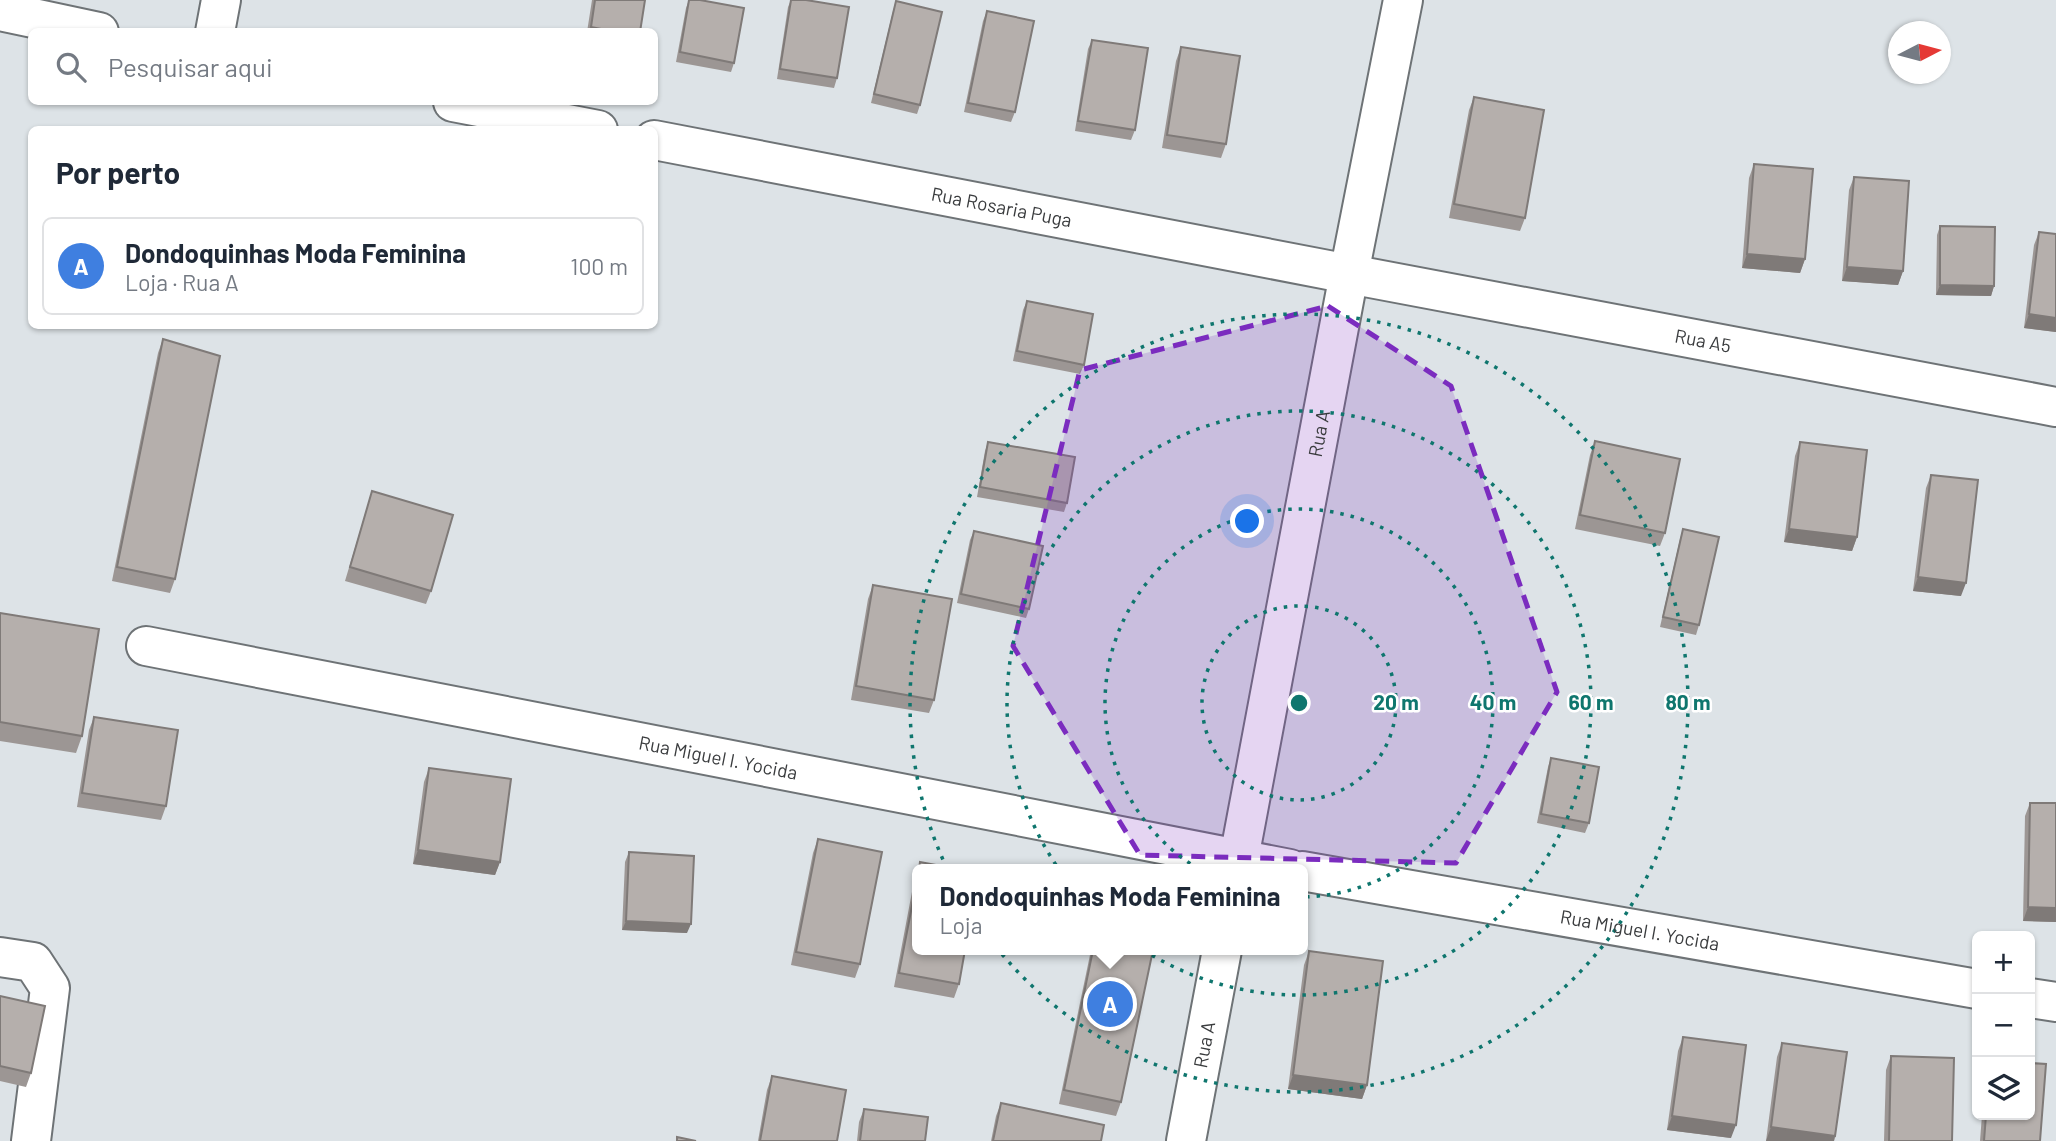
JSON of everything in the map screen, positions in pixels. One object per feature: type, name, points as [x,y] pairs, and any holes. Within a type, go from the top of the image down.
[{"type":"street","points":[[216,28],[221,0]]},
{"type":"street","name":"Rua A","points":[[1238,864],[1403,0]]},
{"type":"street","points":[[0,11],[80,28]]},
{"type":"street","points":[[469,105],[577,126]]},
{"type":"street","name":"Rua Rosaria Puga","points":[[658,141],[1349,274]]},
{"type":"street","name":"Rua A5","points":[[1349,274],[2056,407]]},
{"type":"street","name":"Rua Miguel I. Yocida","points":[[146,646],[1233,864]]},
{"type":"street","name":"Rua Miguel I. Yocida","points":[[1308,873],[1972,988]]},
{"type":"street","name":"Rua A","points":[[1186,1141],[1221,955]]},
{"type":"street","points":[[0,957],[33,962],[50,988],[31,1141]]},
{"type":"street","points":[[2035,999],[2056,1002]]},
{"type":"highlighted area","points":[[1328,306],[1451,386],[1557,692],[1456,863],[1140,855],[1013,646],[1080,370]]},
{"type":"building","points":[[595,0],[645,0],[641,28],[591,27]]},
{"type":"building","points":[[689,0],[744,8],[734,63],[680,52]]},
{"type":"building","points":[[791,0],[849,7],[837,78],[780,69]]},
{"type":"building","points":[[896,1],[942,12],[920,105],[874,94]]},
{"type":"building","points":[[987,11],[1034,21],[1015,112],[968,103]]},
{"type":"building","points":[[1092,40],[1148,48],[1135,130],[1078,121]]},
{"type":"building","points":[[1181,47],[1240,56],[1226,144],[1167,135]]},
{"type":"building","points":[[1474,97],[1544,110],[1525,218],[1454,204]]},
{"type":"building","points":[[1754,164],[1813,169],[1805,259],[1747,254]]},
{"type":"building","points":[[1854,177],[1909,181],[1903,271],[1847,267]]},
{"type":"building","points":[[1940,226],[1995,227],[1994,286],[1940,285]]},
{"type":"building","points":[[2039,232],[2056,234],[2056,318],[2029,314]]},
{"type":"building","points":[[1027,301],[1093,314],[1084,365],[1017,351]]},
{"type":"building","points":[[163,339],[220,356],[175,579],[117,567]]},
{"type":"building","points":[[1595,441],[1680,459],[1665,533],[1580,515]]},
{"type":"building","points":[[988,442],[1075,457],[1067,503],[980,487]]},
{"type":"building","points":[[1800,442],[1867,450],[1857,537],[1789,529]]},
{"type":"building","points":[[1931,475],[1978,480],[1966,583],[1918,577]]},
{"type":"building","points":[[372,491],[453,515],[431,591],[350,567]]},
{"type":"building","points":[[1683,529],[1719,537],[1699,625],[1663,617]]},
{"type":"building","points":[[974,531],[1043,546],[1029,609],[961,594]]},
{"type":"building","points":[[873,585],[952,599],[934,700],[856,686]]},
{"type":"building","points":[[0,613],[99,629],[82,736],[0,722]]},
{"type":"building","points":[[94,717],[178,730],[166,806],[82,793]]},
{"type":"building","points":[[1551,758],[1599,767],[1589,823],[1541,814]]},
{"type":"building","points":[[429,768],[511,779],[500,862],[418,850]]},
{"type":"building","points":[[2030,803],[2056,803],[2056,908],[2028,907]]},
{"type":"building","points":[[818,839],[882,852],[860,964],[796,952]]},
{"type":"building","points":[[629,852],[694,856],[691,924],[626,921]]},
{"type":"building","points":[[912,906],[912,955],[964,955],[959,984],[899,973]]},
{"type":"building","points":[[1309,951],[1383,961],[1367,1085],[1293,1075]]},
{"type":"building","points":[[1092,955],[1152,955],[1121,1102],[1064,1090]]},
{"type":"building","points":[[0,996],[45,1006],[31,1073],[0,1066]]},
{"type":"building","points":[[1683,1037],[1746,1045],[1736,1125],[1672,1116]]},
{"type":"building","points":[[1782,1043],[1847,1052],[1835,1136],[1771,1127]]},
{"type":"building","points":[[1891,1056],[1954,1058],[1952,1141],[1889,1141]]},
{"type":"building","points":[[2035,1063],[2046,1064],[2040,1141],[1984,1141],[1986,1120],[2035,1120]]},
{"type":"building","points":[[772,1076],[846,1090],[837,1141],[760,1141]]},
{"type":"building","points":[[1001,1103],[1104,1125],[1101,1141],[993,1141]]},
{"type":"building","points":[[864,1109],[928,1117],[925,1141],[860,1141]]},
{"type":"building","points":[[677,1137],[696,1141],[677,1141]]},
{"type":"place","name":"Dondoquinhas Moda Feminina","points":[[1110,1004]]}]
